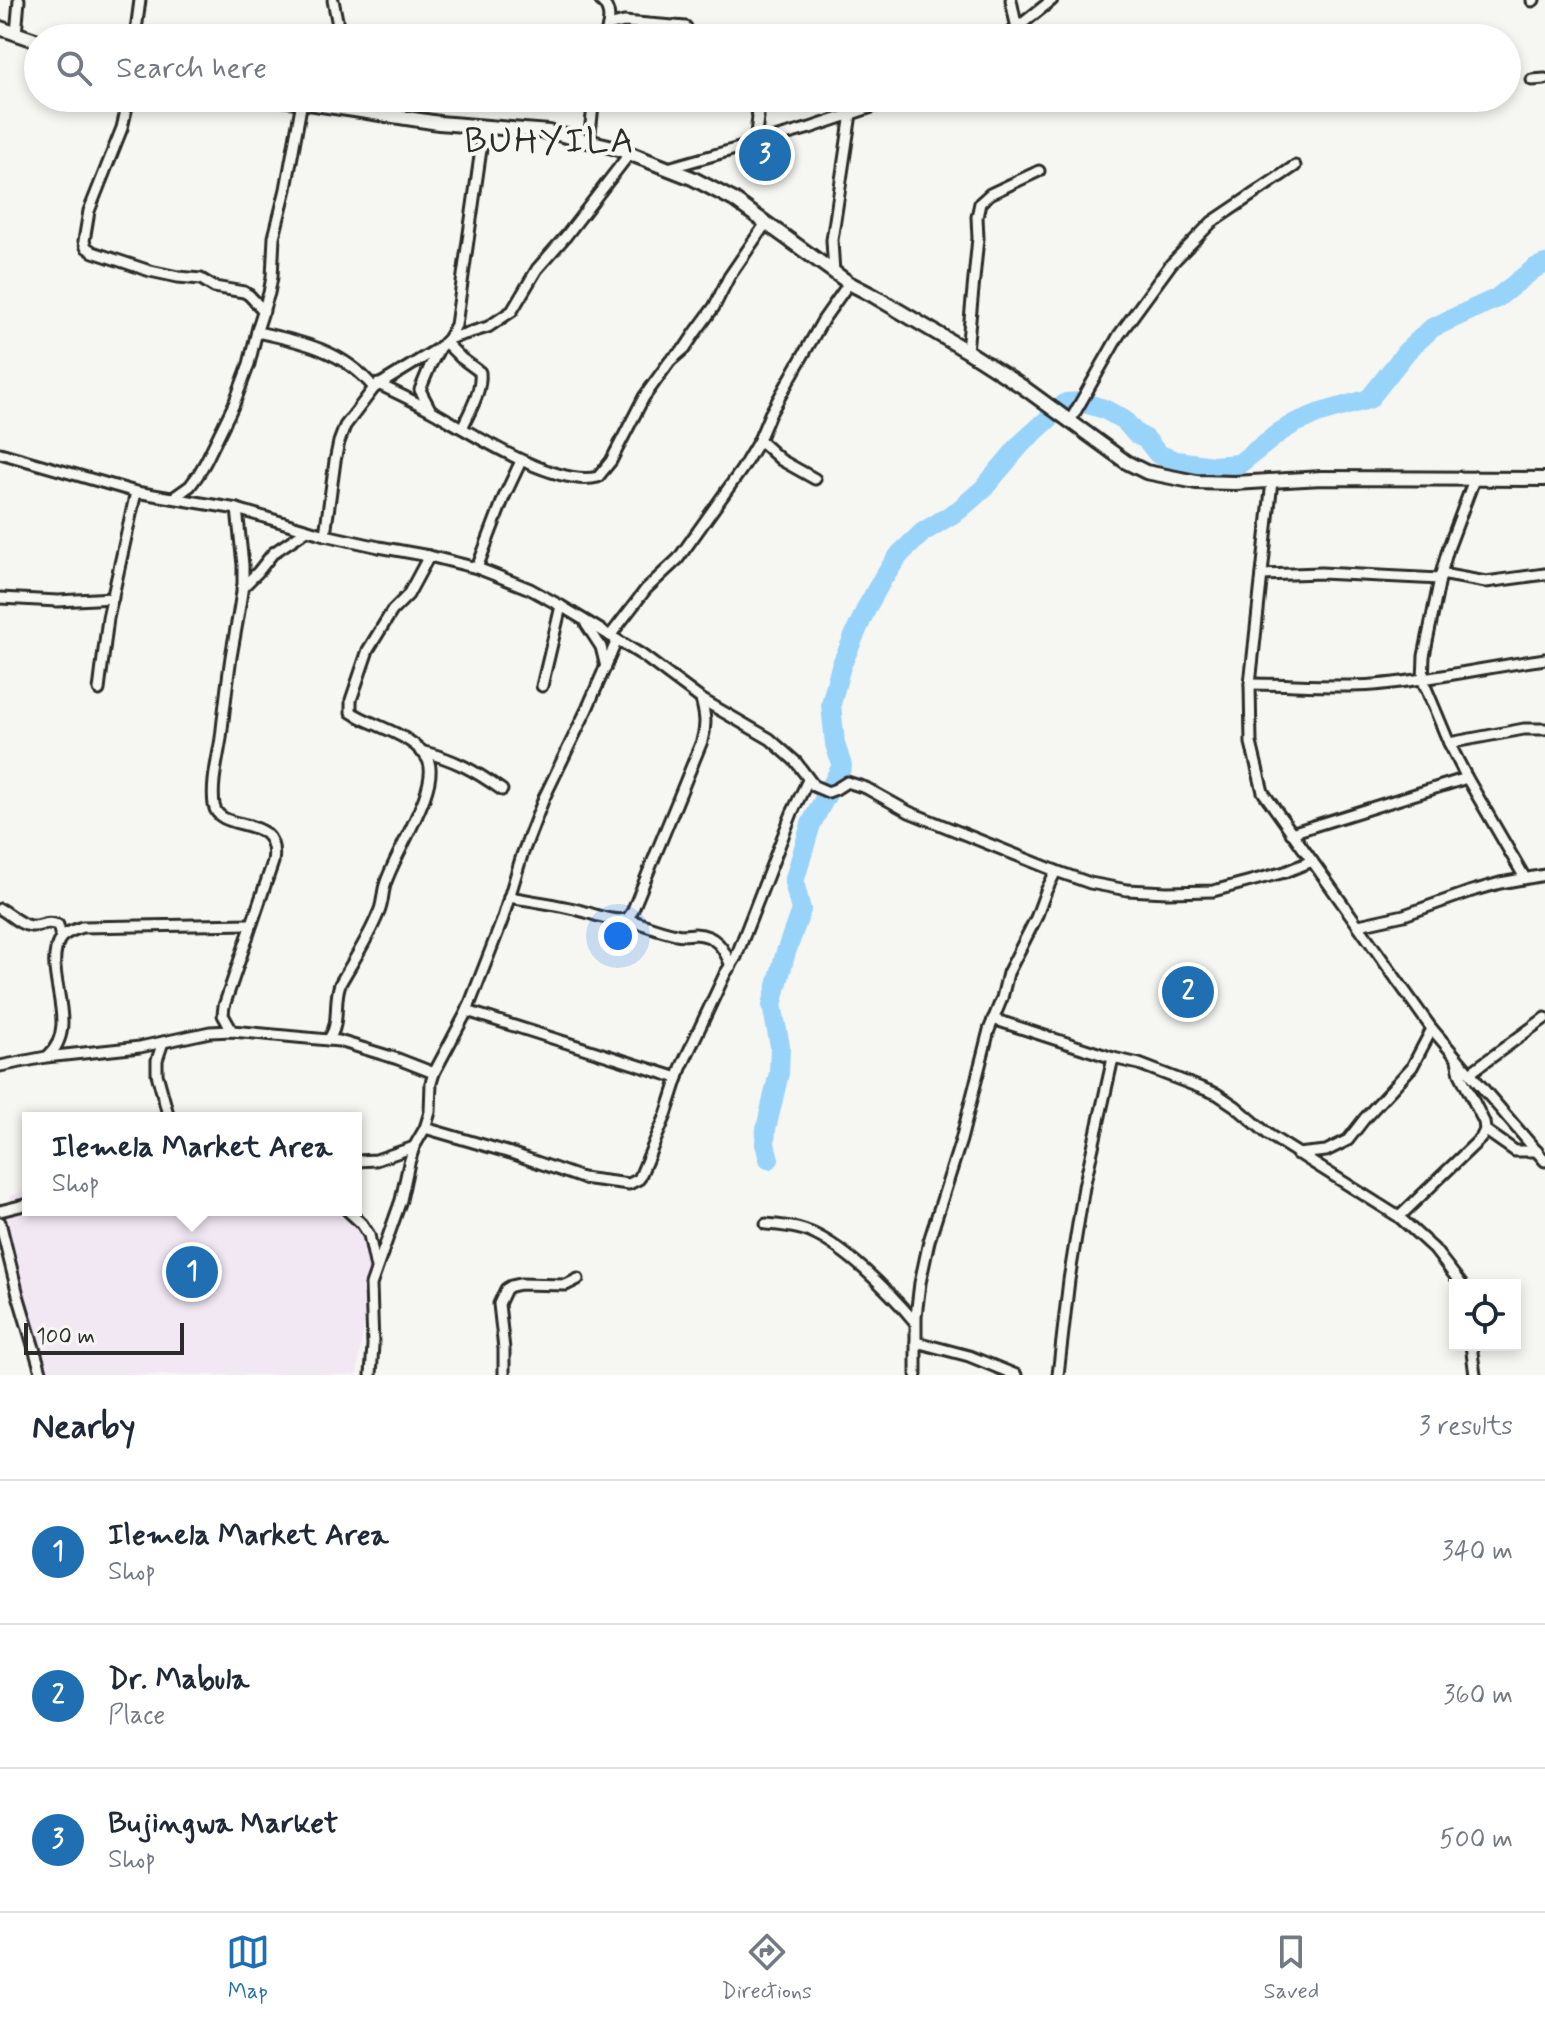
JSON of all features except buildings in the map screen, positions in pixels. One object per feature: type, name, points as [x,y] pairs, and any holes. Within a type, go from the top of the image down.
[{"type":"street","points":[[16,34],[19,0]]},
{"type":"street","points":[[137,24],[140,0]]},
{"type":"street","points":[[333,0],[337,24]]},
{"type":"street","points":[[600,0],[607,6],[608,24]]},
{"type":"street","points":[[1011,0],[1016,24]]},
{"type":"street","points":[[1023,24],[1052,0]]},
{"type":"street","points":[[616,24],[649,24]]},
{"type":"street","points":[[0,28],[24,37]]},
{"type":"street","points":[[1532,80],[1545,79]]},
{"type":"street","points":[[126,112],[89,211],[84,241],[86,247],[150,271],[201,279],[214,287],[244,292],[264,311]]},
{"type":"street","points":[[173,498],[190,486],[206,461],[249,364],[272,277],[274,237],[300,112]]},
{"type":"street","points":[[375,112],[484,128],[549,132],[589,141],[630,153],[715,189],[849,283],[967,351],[1126,462],[1146,472],[1196,482],[1235,483],[1322,478],[1545,479]]},
{"type":"street","points":[[589,141],[592,112]]},
{"type":"street","points":[[755,143],[757,112]]},
{"type":"street","points":[[668,168],[857,112]]},
{"type":"street","points":[[834,273],[832,240],[851,114]]},
{"type":"street","points":[[430,409],[420,390],[430,366],[456,325],[484,128]]},
{"type":"street","points":[[325,535],[339,442],[357,408],[376,386],[444,343],[488,327],[512,311],[537,269],[630,153]]},
{"type":"street","points":[[1070,421],[1119,335],[1171,264],[1212,222],[1295,166]]},
{"type":"street","points":[[967,351],[980,203],[990,194],[1039,171]]},
{"type":"street","points":[[257,332],[303,343],[337,356],[376,386],[430,409],[521,461],[582,478],[598,477],[611,461],[644,397],[714,307],[729,277],[766,223]]},
{"type":"street","points":[[371,1375],[371,1285],[401,1200],[414,1147],[430,1112],[434,1073],[467,1011],[544,798],[606,667],[613,638],[646,589],[685,550],[742,469],[823,320],[849,283]]},
{"type":"street","points":[[444,343],[480,372],[475,399],[462,428]]},
{"type":"street","points":[[759,440],[781,460],[815,479]]},
{"type":"street","points":[[0,453],[136,492],[237,509],[325,535],[477,568],[530,589],[642,655],[701,699],[770,739],[796,762],[814,786],[828,792],[847,782],[866,788],[909,812],[1090,883],[1127,890],[1213,891],[1285,872],[1312,861]]},
{"type":"street","points":[[477,568],[521,461]]},
{"type":"street","points":[[1475,477],[1441,576],[1424,656],[1423,681],[1467,778],[1525,878]]},
{"type":"street","points":[[1272,481],[1250,684],[1251,743],[1263,792],[1432,1029],[1543,1157]]},
{"type":"street","points":[[99,690],[108,618],[136,492]]},
{"type":"street","points":[[210,1032],[224,1006],[275,850],[261,830],[224,820],[214,804],[242,588],[243,565],[237,509]]},
{"type":"street","points":[[242,588],[273,553],[307,530]]},
{"type":"street","points":[[328,1040],[336,1026],[340,984],[379,912],[385,885],[419,811],[430,772],[429,760],[420,751],[392,731],[354,715],[350,709],[373,639],[392,611],[408,595],[429,556]]},
{"type":"street","points":[[1262,575],[1441,576],[1486,582],[1545,574]]},
{"type":"street","points":[[0,598],[58,601],[113,598]]},
{"type":"street","points":[[542,686],[561,606]]},
{"type":"street","points":[[583,619],[601,647],[606,667]]},
{"type":"street","points":[[1250,684],[1369,686],[1423,681],[1545,659]]},
{"type":"street","points":[[627,919],[702,741],[706,728],[701,699]]},
{"type":"street","points":[[1449,743],[1524,729],[1545,729]]},
{"type":"street","points":[[420,751],[464,765],[502,790]]},
{"type":"street","points":[[1291,833],[1467,778]]},
{"type":"street","points":[[425,1128],[582,1178],[629,1184],[639,1179],[678,1078],[725,974],[736,957],[808,780]]},
{"type":"street","points":[[916,1375],[915,1322],[929,1241],[1008,973],[1056,871]]},
{"type":"street","points":[[1359,925],[1404,915],[1469,892],[1545,875]]},
{"type":"street","points":[[509,897],[579,910],[617,921],[627,919],[680,935],[707,935],[718,942],[731,966]]},
{"type":"street","points":[[0,909],[32,927],[52,922],[58,925],[61,937],[56,954],[61,1039],[46,1057]]},
{"type":"street","points":[[61,937],[82,927],[251,924]]},
{"type":"street","points":[[224,1006],[223,1015],[232,1031]]},
{"type":"street","points":[[467,1011],[678,1078]]},
{"type":"street","points":[[1470,1073],[1545,1018]]},
{"type":"street","points":[[993,1019],[1139,1064],[1217,1094],[1297,1154],[1399,1217],[1434,1249],[1457,1279]]},
{"type":"street","points":[[1297,1154],[1326,1151],[1348,1140],[1412,1067],[1432,1029]]},
{"type":"street","points":[[0,1066],[232,1031],[339,1041],[434,1073]]},
{"type":"street","points":[[163,1042],[157,1060],[157,1074],[167,1112]]},
{"type":"street","points":[[1399,1217],[1466,1154],[1485,1130],[1460,1074],[1456,1056]]},
{"type":"street","points":[[1058,1375],[1084,1187],[1113,1058]]},
{"type":"street","points":[[1485,1130],[1515,1151],[1543,1157]]},
{"type":"street","points":[[362,1161],[376,1160],[414,1147]]},
{"type":"street","points":[[0,1211],[22,1206]]},
{"type":"street","points":[[353,1216],[369,1235],[376,1268]]},
{"type":"street","points":[[0,1222],[42,1375]]},
{"type":"street","points":[[766,1224],[793,1226],[838,1248],[900,1303],[915,1322]]},
{"type":"street","points":[[504,1375],[499,1304],[506,1289],[520,1284],[566,1285],[578,1279]]},
{"type":"street","points":[[916,1342],[969,1356],[1016,1375]]},
{"type":"street","points":[[1472,1351],[1475,1375]]},
{"type":"shaded area","points":[[22,1192],[22,1216],[362,1216],[377,1230],[357,1375],[42,1375],[40,1359],[18,1315],[4,1219],[9,1197]]},
{"type":"waterway","points":[[769,1159],[765,1144],[766,1129],[779,1073],[780,1046],[772,1005],[801,910],[794,882],[811,824],[842,766],[835,744],[831,704],[841,666],[867,607],[900,554],[923,532],[959,510],[983,489],[1021,444],[1066,403],[1081,402],[1104,409],[1124,420],[1158,454],[1176,461],[1213,466],[1239,464],[1295,423],[1369,399],[1407,351],[1432,328],[1497,298],[1535,268],[1545,264]]},
{"type":"place","name":"Bujingwa Market","points":[[765,155]]},
{"type":"place","name":"Dr. Mabula","points":[[1188,992]]},
{"type":"place","name":"Ilemela Market Area","points":[[192,1272]]},
{"type":"district","name":"BUHYILA","points":[[550,142]]}]
